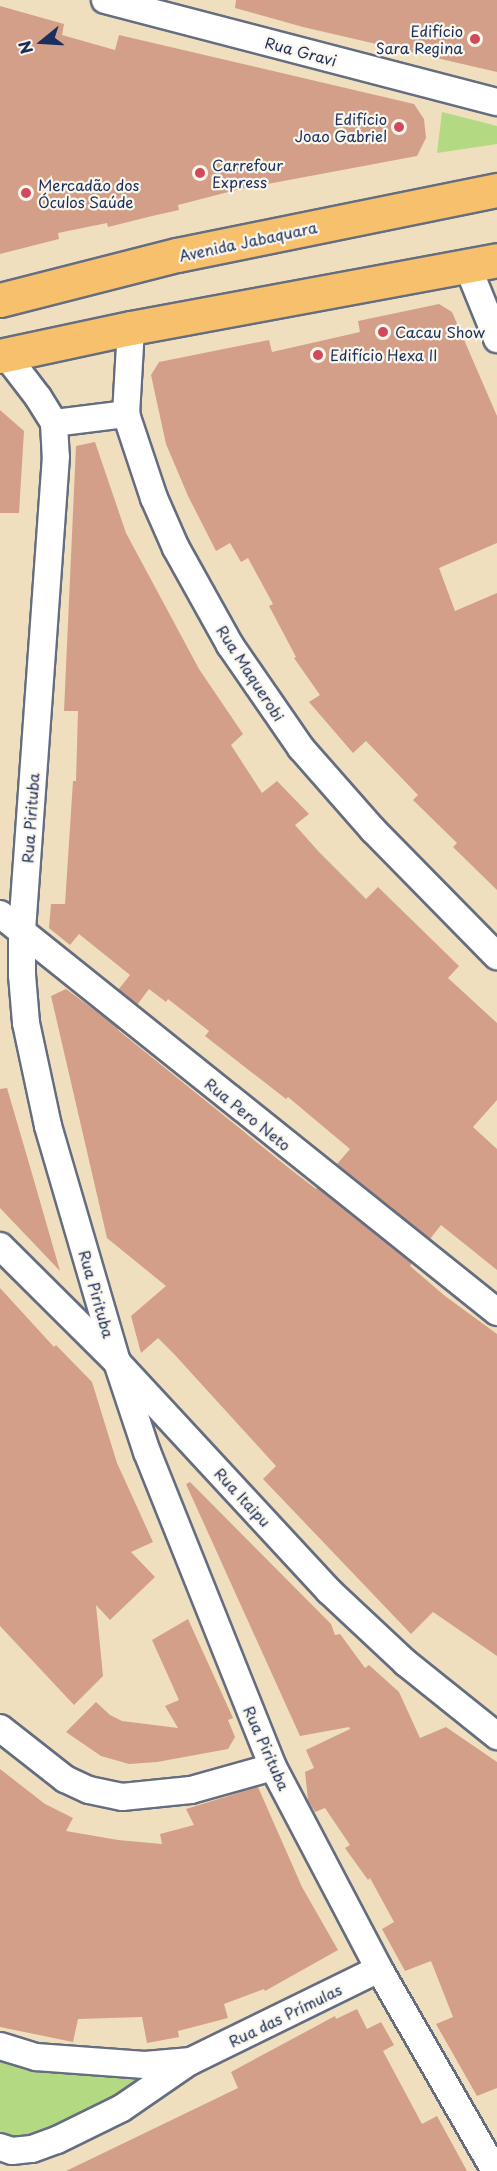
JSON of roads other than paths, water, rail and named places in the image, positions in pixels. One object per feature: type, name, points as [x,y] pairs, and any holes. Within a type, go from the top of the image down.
[{"type":"main road","name":"Avenida Jabaquara","points":[[0,300],[177,255],[497,190]]},
{"type":"main road","points":[[2,355],[131,328],[482,263]]},
{"type":"street","name":"Rua Gravi","points":[[105,0],[149,5],[497,102]]},
{"type":"street","points":[[482,263],[497,339]]},
{"type":"street","name":"Rua Maquerobi","points":[[131,328],[126,414],[154,498],[176,548],[230,645],[301,748],[373,830],[497,956]]},
{"type":"street","name":"Rua Pirituba","points":[[2,355],[38,397],[54,423],[56,456],[22,933],[25,1014],[34,1071],[117,1362],[152,1463],[273,1767],[379,1969],[495,2171]]},
{"type":"street","points":[[54,423],[126,414]]},
{"type":"street","name":"Rua Pero Neto","points":[[0,914],[497,1312]]},
{"type":"street","name":"Rua Itaipu","points":[[0,1246],[117,1362],[329,1591],[406,1663],[497,1736]]},
{"type":"street","points":[[0,1728],[65,1779],[89,1790],[122,1797],[147,1797],[191,1790],[273,1767]]},
{"type":"street","name":"Rua das Prímulas","points":[[0,2147],[12,2151],[32,2149],[57,2140],[122,2108],[191,2061],[379,1969]]},
{"type":"street","name":"Rua das Prímulas","points":[[0,2046],[36,2057],[145,2065],[191,2061]]},
{"type":"place","name":"Edifício Sara Regina","points":[[475,39]]},
{"type":"place","name":"Edifício Joao Gabriel","points":[[399,127]]},
{"type":"place","name":"Carrefour Express","points":[[200,173]]},
{"type":"place","name":"Mercadão dos Óculos Saúde","points":[[26,193]]},
{"type":"place","name":"Cacau Show","points":[[383,332]]},
{"type":"place","name":"Edifício Hexa II","points":[[318,355]]}]
